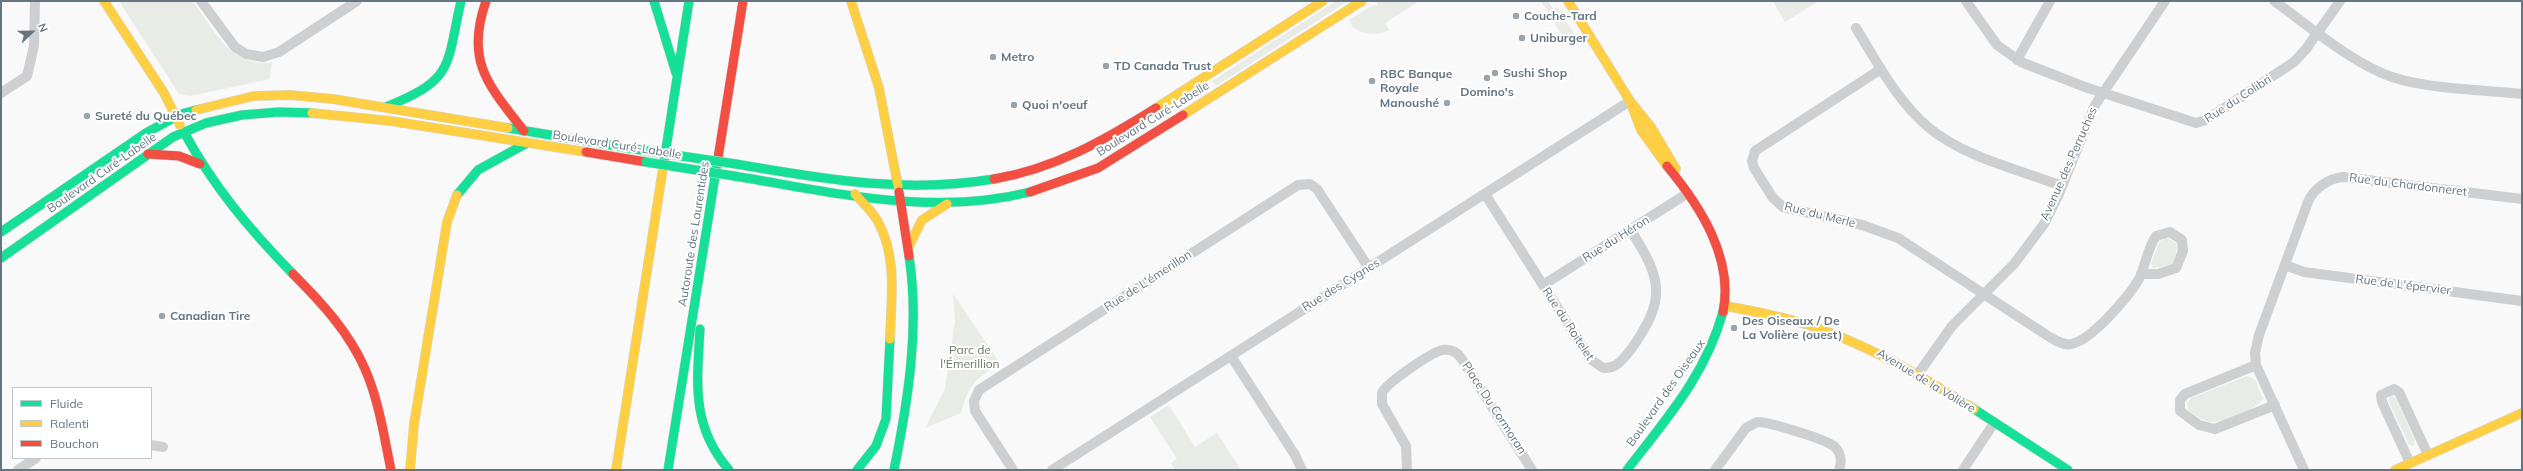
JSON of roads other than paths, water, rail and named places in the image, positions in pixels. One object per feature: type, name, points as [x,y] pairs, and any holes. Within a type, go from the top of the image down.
[{"type":"main road","points":[[104,1],[164,93],[200,164],[250,230],[318,302],[351,344],[364,367],[376,398],[390,470]]},
{"type":"main road","points":[[386,107],[424,91],[441,75],[452,53],[461,1]]},
{"type":"main road","points":[[486,1],[477,32],[480,65],[496,97],[524,131]]},
{"type":"main road","points":[[654,1],[677,78]]},
{"type":"main road","points":[[612,470],[617,465],[689,1]]},
{"type":"main road","name":"Autoroute des Laurentides","points":[[668,470],[743,1]]},
{"type":"main road","points":[[851,1],[876,77],[898,186],[908,248],[913,307],[912,350],[903,434],[894,470]]},
{"type":"main road","name":"Boulevard Curé-Labelle","points":[[1,232],[146,133],[176,116],[223,102],[270,95],[308,96],[386,107],[409,113],[864,184],[898,186],[985,180],[1028,171],[1079,153],[1115,135],[1323,1]]},
{"type":"main road","name":"Boulevard Curé-Labelle","points":[[1,258],[148,154],[184,132],[198,126],[248,116],[307,112],[376,119],[734,176],[900,200],[947,204],[990,200],[1035,190],[1110,162],[1362,1]]},
{"type":"main road","name":"Boulevard des Oiseaux","points":[[1562,1],[1575,15]]},
{"type":"main road","name":"Boulevard des Oiseaux","points":[[1568,1],[1575,15],[1630,101],[1644,116],[1660,140],[1688,193],[1707,222],[1718,247],[1725,275],[1726,306],[1718,338],[1707,359],[1627,470]]},
{"type":"main road","points":[[410,470],[410,453],[419,394],[445,229],[451,206],[465,182],[482,166],[527,143]]},
{"type":"main road","points":[[148,154],[179,156],[200,164]]},
{"type":"main road","points":[[855,194],[876,218],[884,233],[891,258],[892,286],[886,419],[876,446],[857,470]]},
{"type":"main road","points":[[908,248],[922,220],[947,204]]},
{"type":"main road","points":[[704,251],[697,406],[703,428],[711,445],[729,470]]},
{"type":"main road","name":"Avenue de la Volière","points":[[1726,306],[1787,320],[1838,336],[1878,352],[1918,374],[2068,470]]},
{"type":"main road","points":[[2394,470],[2522,413]]},
{"type":"street","points":[[1,93],[27,76],[34,46],[35,1]]},
{"type":"street","points":[[201,1],[235,47],[246,54],[263,57],[279,52],[357,1]]},
{"type":"street","name":"Rue du Colibri","points":[[1966,1],[1994,42],[2016,60],[2032,68],[2189,122],[2200,123],[2291,64],[2304,52],[2340,1]]},
{"type":"street","points":[[2016,60],[2050,1]]},
{"type":"street","name":"Avenue des Perruches","points":[[1918,374],[1952,326],[2008,270],[2029,245],[2049,214],[2062,186],[2090,115],[2103,92],[2165,1]]},
{"type":"street","points":[[2274,1],[2373,69],[2401,80],[2522,94]]},
{"type":"street","points":[[1856,28],[1881,69],[1911,110],[1939,135],[1974,154],[2062,186]]},
{"type":"street","name":"Rue du Merle","points":[[1881,69],[1761,145],[1752,157],[1754,168],[1773,198],[1783,207],[1862,225],[1898,238],[1923,252],[1983,294],[2048,336],[2063,343],[2072,344],[2095,329],[2117,309],[2141,274]]},
{"type":"street","name":"Rue des Cygnes","points":[[1052,470],[1630,101]]},
{"type":"street","name":"Rue du Chardonneret","points":[[2304,470],[2256,365],[2257,340],[2310,198],[2320,188],[2338,178],[2522,200]]},
{"type":"street","name":"Rue de L'émerillon","points":[[1013,470],[976,411],[974,401],[979,390],[1298,185],[1310,184],[1317,189],[1369,268]]},
{"type":"street","name":"Rue du Héron","points":[[1543,285],[1688,193]]},
{"type":"street","name":"Rue du Roitelet","points":[[1485,194],[1592,362],[1606,368],[1618,364],[1648,324],[1656,298],[1651,264],[1630,229]]},
{"type":"street","points":[[2170,232],[2182,240],[2183,251],[2176,268],[2163,273],[2141,274],[2156,236],[2170,232]]},
{"type":"street","name":"Rue de L'épervier","points":[[2285,265],[2304,272],[2522,301]]},
{"type":"street","name":"Place Du Cormoran","points":[[1407,470],[1406,446],[1382,404],[1382,393],[1390,383],[1437,353],[1448,350],[1456,352],[1462,358],[1532,470]]},
{"type":"street","points":[[1231,356],[1295,455],[1302,470]]},
{"type":"street","points":[[2256,365],[2185,394],[2180,400],[2180,411],[2199,425],[2215,429],[2275,405]]},
{"type":"street","points":[[2410,463],[2382,402],[2381,395],[2386,390],[2394,389],[2399,392],[2428,455]]},
{"type":"street","points":[[1715,470],[1746,428],[1754,423],[1761,422],[1833,446],[1840,457],[1839,470]]},
{"type":"street","points":[[1963,470],[1994,423]]},
{"type":"street","points":[[152,445],[163,447]]},
{"type":"street","points":[[18,470],[34,459]]},
{"type":"place","name":"Couche-Tard","points":[[1516,16]]},
{"type":"place","name":"Uniburger","points":[[1522,38]]},
{"type":"place","name":"Metro","points":[[993,57]]},
{"type":"place","name":"TD Canada Trust","points":[[1106,66]]},
{"type":"place","name":"Sushi Shop","points":[[1495,73]]},
{"type":"place","name":"Domino's","points":[[1487,78]]},
{"type":"place","name":"RBC Banque Royale","points":[[1372,81]]},
{"type":"place","name":"Manoushé","points":[[1447,103]]},
{"type":"place","name":"Quoi n'oeuf","points":[[1014,105]]},
{"type":"place","name":"Sureté du Québec","points":[[87,116]]},
{"type":"place","name":"Canadian Tire","points":[[162,316]]},
{"type":"place","name":"Des Oiseaux / De La Volière (ouest)","points":[[1734,328]]},
{"type":"park label","name":"Parc de l'Émerillion","points":[[970,357]]}]
